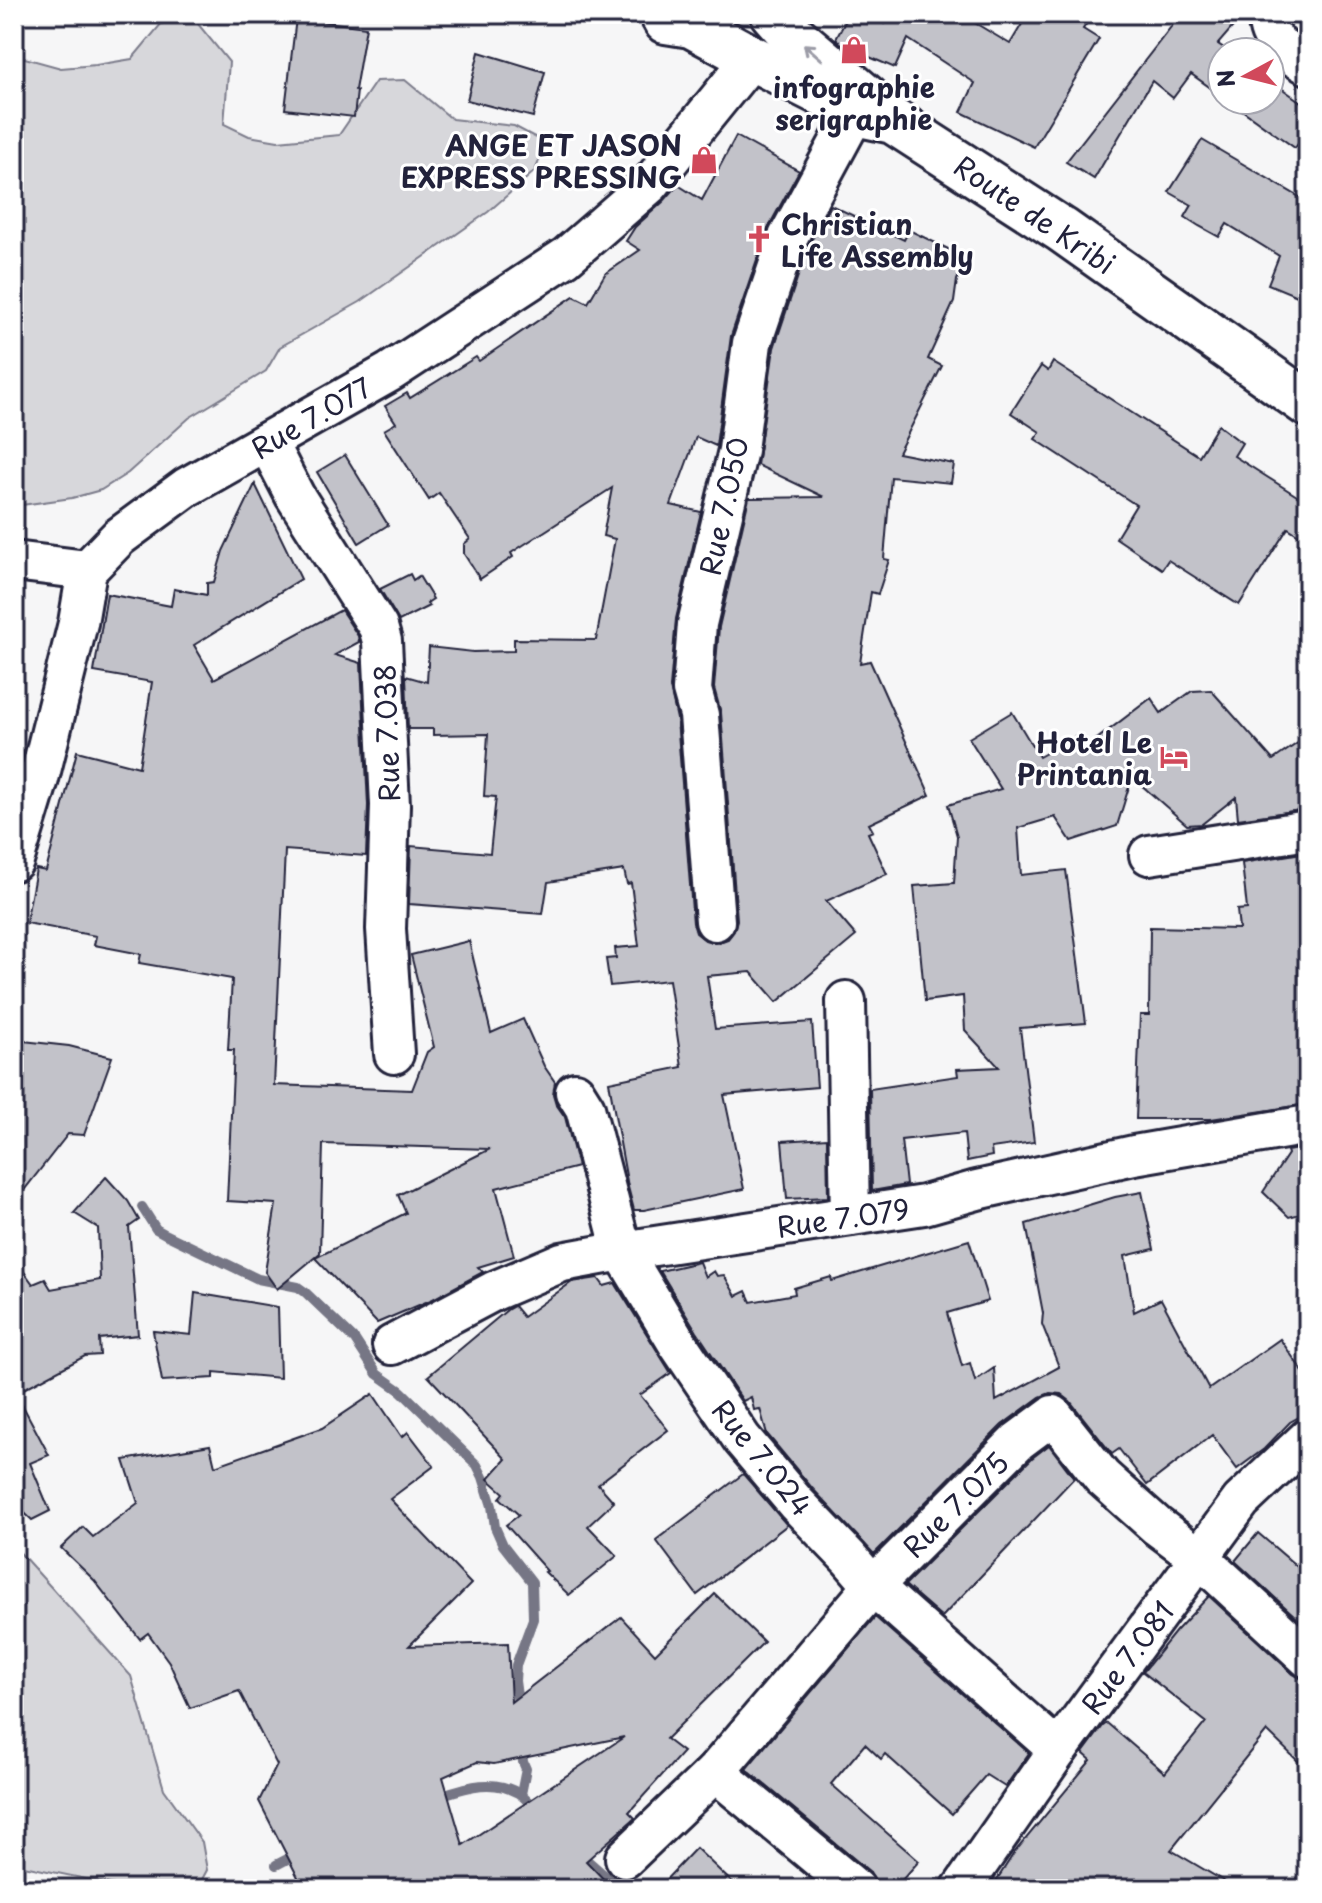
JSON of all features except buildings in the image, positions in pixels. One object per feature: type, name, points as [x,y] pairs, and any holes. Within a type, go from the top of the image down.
[{"type":"main road","points":[[773,14],[874,117]]},
{"type":"main road","name":"Route de Kribi","points":[[689,18],[752,58],[874,117],[1062,230],[1308,404]]},
{"type":"street","points":[[1268,14],[1269,32],[1276,43],[1308,65]]},
{"type":"street","name":"Rue 7.077","points":[[87,570],[119,537],[187,487],[390,372],[566,257],[650,184],[752,58]]},
{"type":"street","name":"Rue 7.050","points":[[715,921],[699,715],[692,690],[697,624],[738,450],[752,343],[788,237],[874,117]]},
{"type":"street","name":"Rue 7.038","points":[[267,442],[295,496],[378,627],[382,641],[390,805],[386,929],[394,1054]]},
{"type":"street","points":[[14,561],[87,570],[78,623],[39,779],[14,861]]},
{"type":"street","points":[[1149,855],[1308,830]]},
{"type":"street","points":[[846,1001],[850,1216]]},
{"type":"street","name":"Rue 7.024","points":[[575,1092],[585,1108],[622,1251],[678,1344],[742,1439],[873,1586],[1058,1750]]},
{"type":"street","name":"Rue 7.079","points":[[392,1345],[494,1291],[562,1262],[924,1205],[1134,1155],[1308,1125]]},
{"type":"street","name":"Rue 7.075","points":[[625,1858],[715,1772],[873,1586],[1018,1441],[1053,1415],[1102,1477],[1157,1526],[1200,1558],[1308,1658]]},
{"type":"street","name":"Rue 7.081","points":[[961,1889],[1058,1750],[1241,1501],[1308,1438]]},
{"type":"street","points":[[715,1772],[856,1889]]},
{"type":"shaded area","points":[[187,14],[229,62],[224,124],[249,136],[278,141],[339,135],[376,81],[405,80],[452,119],[514,126],[546,143],[535,171],[488,212],[360,302],[280,347],[266,371],[189,418],[128,473],[101,490],[72,498],[14,506],[14,55],[61,68],[132,59],[161,24]]},
{"type":"shaded area","points":[[14,1546],[131,1676],[164,1789],[202,1842],[207,1870],[197,1889],[134,1889],[14,1864]]},
{"type":"waterway","points":[[142,1207],[156,1229],[165,1234],[258,1279],[298,1287],[305,1292],[355,1340],[377,1374],[401,1391],[477,1465],[503,1545],[532,1582],[533,1619],[516,1665],[519,1711]]},
{"type":"waterway","points":[[521,1794],[526,1769],[522,1746]]},
{"type":"waterway","points":[[436,1797],[477,1786],[498,1786],[518,1793],[537,1811]]},
{"type":"waterway","points":[[276,1865],[299,1853]]},
{"type":"waterway","points":[[579,1853],[620,1889]]},
{"type":"place","name":"infographie serigraphie","points":[[854,50]]},
{"type":"place","name":"ANGE ET JASON EXPRESS PRESSING","points":[[704,160]]},
{"type":"place","name":"Christian Life Assembly","points":[[759,239]]},
{"type":"place","name":"Hotel Le Printania","points":[[1174,757]]}]
